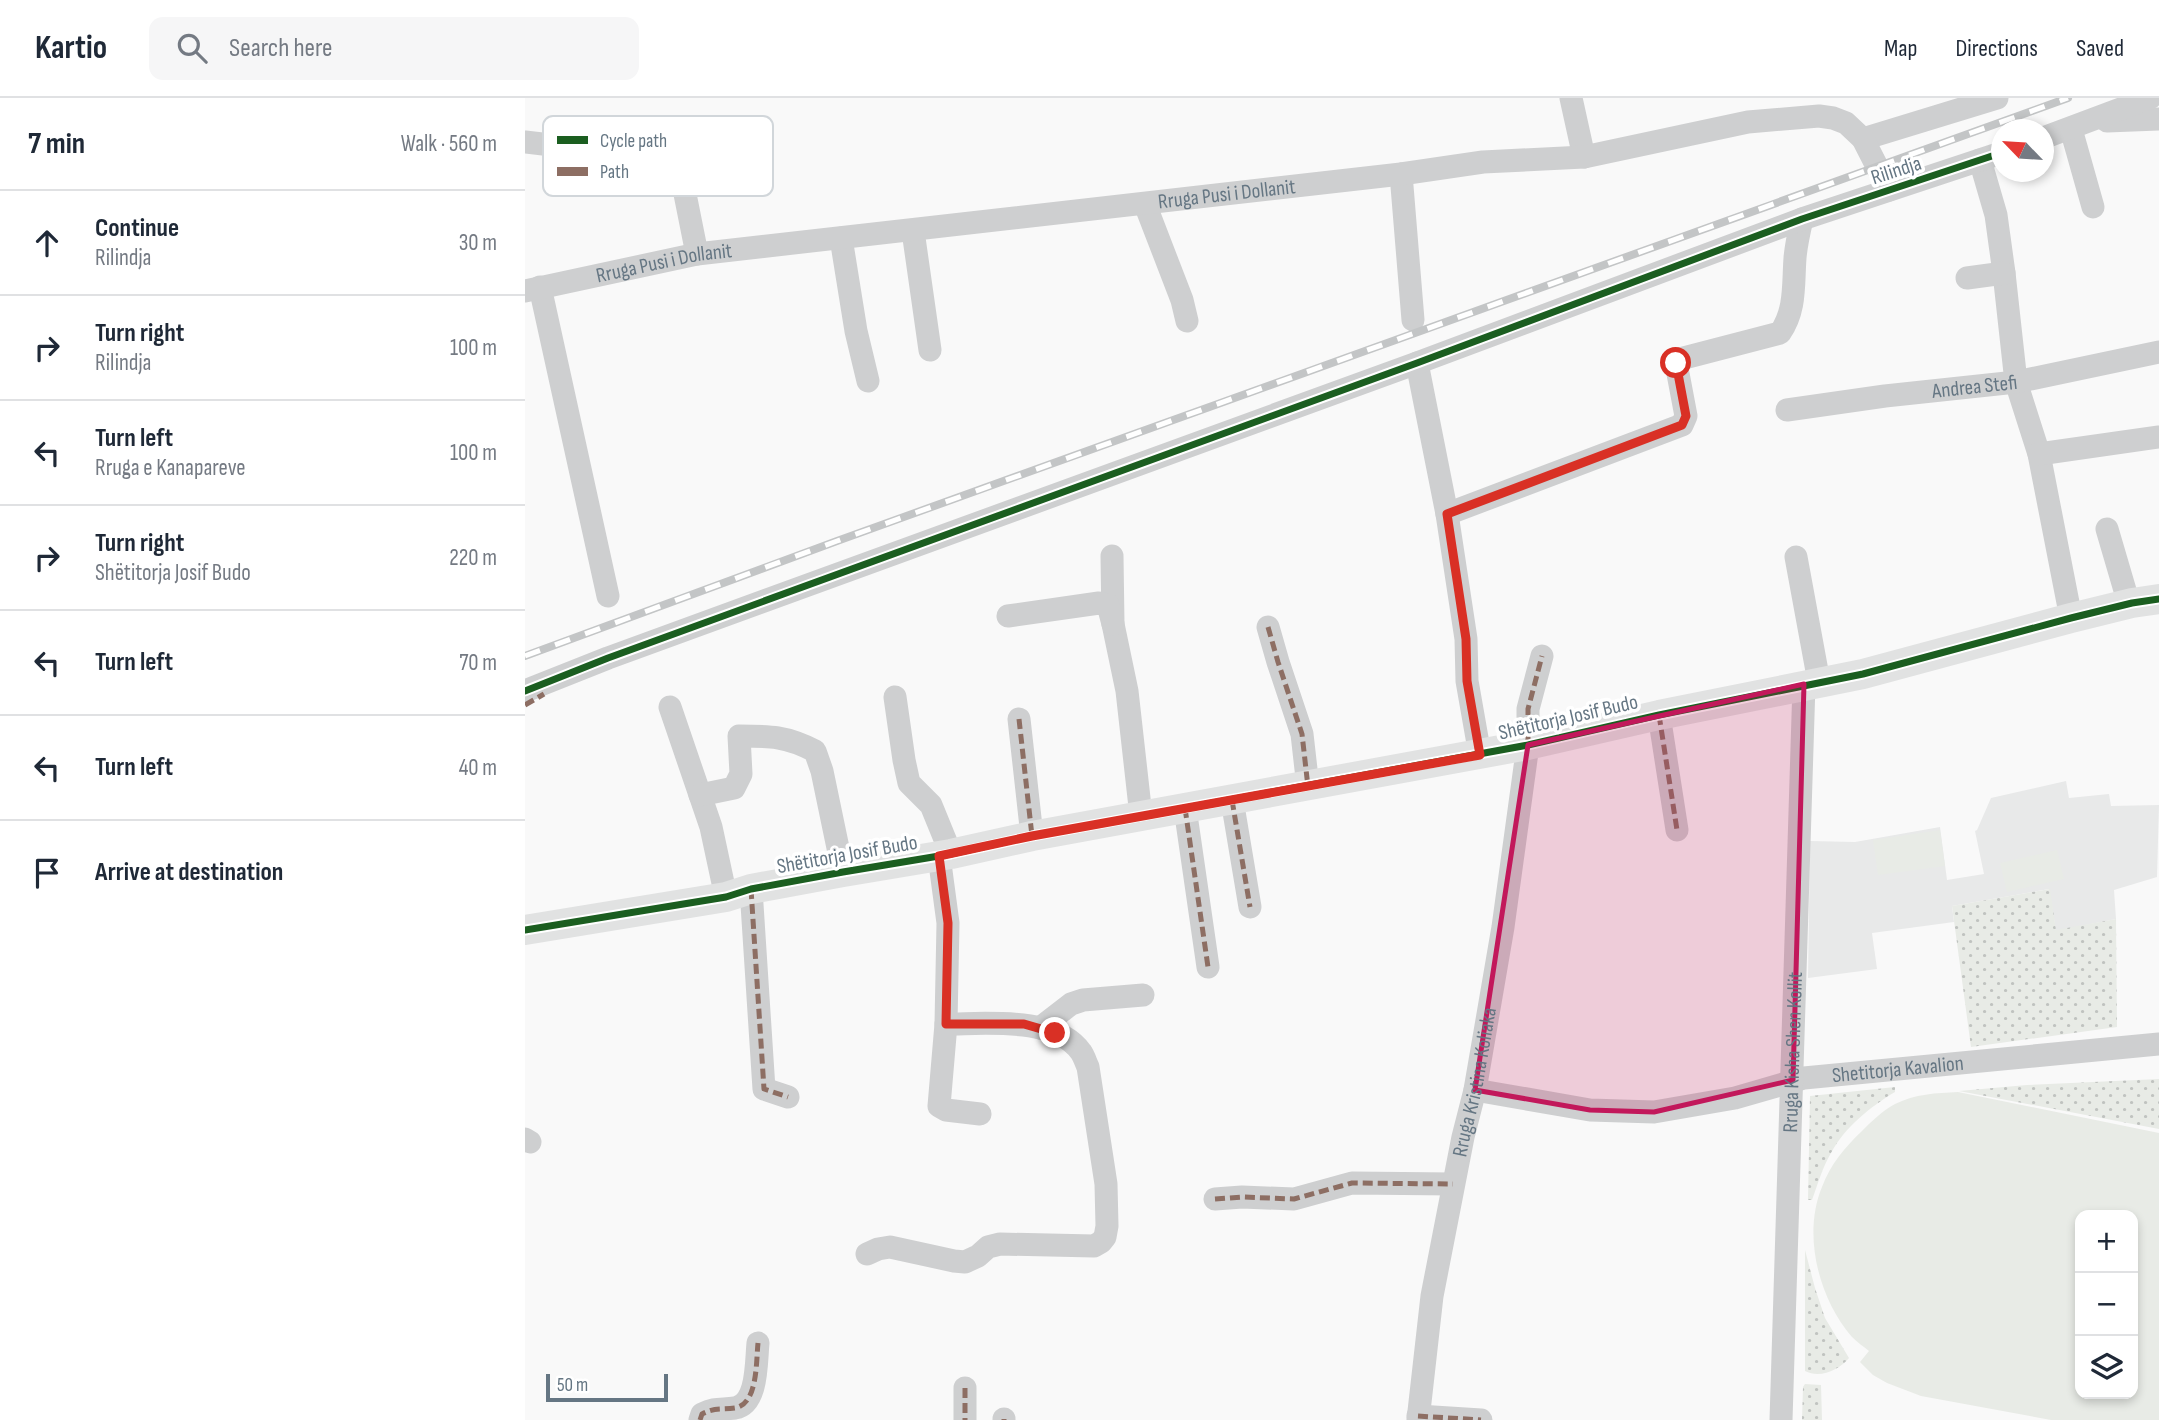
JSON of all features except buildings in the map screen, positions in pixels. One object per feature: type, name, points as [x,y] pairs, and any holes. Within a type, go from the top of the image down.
[{"type":"main road","name":"Shëtitorja Josif Budo","points":[[525,930],[739,893],[1032,836],[1480,755],[1863,674],[2071,618],[2151,603]]},
{"type":"street","points":[[1571,98],[1584,157]]},
{"type":"street","points":[[1864,139],[1997,98]]},
{"type":"street","points":[[2054,134],[2143,101],[2144,113],[2159,118]]},
{"type":"street","name":"Rruga Pusi i Dollanit","points":[[532,289],[697,254],[1145,204],[1483,162],[1584,157],[1748,122],[1819,116],[1846,123],[1864,139],[1889,190]]},
{"type":"street","points":[[2080,125],[2159,118]]},
{"type":"street","points":[[2080,125],[2093,207]]},
{"type":"street","points":[[525,142],[543,144]]},
{"type":"street","name":"Rilindja","points":[[531,697],[620,653],[1417,363],[1802,219],[1991,156]]},
{"type":"street","points":[[1401,174],[1413,320]]},
{"type":"street","points":[[1993,182],[2015,382],[2039,454],[2071,618]]},
{"type":"street","points":[[685,196],[697,254]]},
{"type":"street","points":[[1145,204],[1182,300],[1187,321]]},
{"type":"street","points":[[1447,514],[1682,425],[1686,416],[1676,363],[1680,359],[1780,333],[1788,321],[1793,303],[1795,255],[1802,219]]},
{"type":"street","points":[[913,230],[930,350]]},
{"type":"street","points":[[841,239],[856,331],[868,381]]},
{"type":"street","points":[[1967,278],[2004,273]]},
{"type":"street","points":[[532,289],[608,596]]},
{"type":"street","name":"Andrea Stefi","points":[[1787,410],[2015,382],[2159,352]]},
{"type":"street","points":[[1417,363],[1447,514],[1466,639],[1467,681],[1480,755]]},
{"type":"street","points":[[2039,454],[2159,437]]},
{"type":"street","points":[[2107,529],[2151,603]]},
{"type":"street","points":[[1112,556],[1112,624]]},
{"type":"street","name":"Rruga Kisha Shen Kollit","points":[[1781,1420],[1793,1080],[1812,683],[1796,557]]},
{"type":"street","points":[[1008,616],[1099,603],[1108,605],[1127,691],[1141,816]]},
{"type":"street","points":[[1268,627],[1302,734],[1308,787]]},
{"type":"street","name":"Rruga Kristina Koliaka","points":[[1418,1418],[1432,1296],[1453,1184],[1475,1090],[1503,927],[1528,745],[1528,709],[1542,656]]},
{"type":"street","points":[[895,697],[909,783],[931,805],[945,855],[948,923],[946,1024],[939,1106],[946,1110],[981,1114]]},
{"type":"street","points":[[670,708],[711,827],[739,893],[764,1089],[788,1097]]},
{"type":"street","points":[[1659,715],[1677,830]]},
{"type":"street","points":[[1019,719],[1032,836]]},
{"type":"street","points":[[700,795],[734,788],[741,774],[739,736],[772,736],[796,741],[815,751],[822,771],[843,872]]},
{"type":"street","points":[[1232,800],[1250,907]]},
{"type":"street","points":[[1185,808],[1208,967]]},
{"type":"street","points":[[1040,1028],[1071,1004],[1083,1000],[1143,995]]},
{"type":"street","points":[[867,1254],[890,1247],[965,1262],[988,1247],[1000,1244],[1094,1246],[1105,1237],[1106,1184],[1088,1067],[1081,1052],[1055,1033],[1024,1024],[946,1024]]},
{"type":"street","name":"Shetitorja Kavalion","points":[[1475,1090],[1590,1110],[1654,1112],[1735,1098],[1793,1080],[2159,1044]]},
{"type":"street","points":[[1215,1199],[1242,1196],[1294,1199],[1352,1183],[1453,1184]]},
{"type":"street","points":[[700,1420],[702,1414],[713,1409],[736,1408],[746,1404],[752,1394],[758,1343]]},
{"type":"street","points":[[965,1388],[965,1420]]},
{"type":"street","points":[[1418,1418],[1481,1420]]},
{"type":"highlighted area","points":[[1804,684],[1793,1080],[1654,1112],[1590,1110],[1475,1090],[1528,745]]},
{"type":"shaded area","points":[[2066,781],[2069,798],[2109,794],[2111,806],[2159,805],[2157,877],[2114,890],[2116,919],[2056,931],[2049,889],[1952,906],[1954,922],[1872,933],[1877,969],[1808,978],[1810,841],[1855,842],[1940,827],[1947,880],[1984,874],[1975,831],[1991,798]]},
{"type":"shaded area","points":[[1940,830],[1945,866],[1878,875],[1873,840]]},
{"type":"shaded area","points":[[2057,850],[2064,879],[2007,892],[2000,863]]},
{"type":"shaded area","points":[[2050,889],[2056,930],[2116,919],[2117,1027],[1971,1047],[1952,906]]},
{"type":"shaded area","points":[[2159,1079],[2159,1129],[1959,1091],[2027,1085]]},
{"type":"shaded area","points":[[1895,1087],[1895,1092],[1867,1111],[1843,1135],[1825,1164],[1812,1200],[1808,1200],[1810,1096]]},
{"type":"shaded area","points":[[1958,1092],[2159,1133],[2159,1420],[2051,1420],[1921,1396],[1887,1383],[1873,1375],[1860,1362],[1869,1351],[1852,1337],[1840,1322],[1817,1266],[1814,1246],[1816,1206],[1829,1171],[1844,1150],[1886,1110],[1910,1098]]},
{"type":"shaded area","points":[[1805,1250],[1825,1318],[1849,1358],[1823,1374],[1805,1371]]},
{"type":"shaded area","points":[[1805,1384],[1821,1385],[1822,1420],[1802,1420]]},
{"type":"railway","points":[[525,656],[2068,98]]},
{"type":"marked path","points":[[1268,627],[1302,734],[1308,787]]},
{"type":"marked path","points":[[1528,745],[1528,709],[1542,656]]},
{"type":"marked path","points":[[525,705],[544,694]]},
{"type":"marked path","points":[[1659,715],[1677,830]]},
{"type":"marked path","points":[[1019,719],[1032,836]]},
{"type":"marked path","points":[[1232,800],[1250,907]]},
{"type":"marked path","points":[[1185,808],[1208,967]]},
{"type":"marked path","points":[[751,889],[764,1089],[788,1097]]},
{"type":"marked path","points":[[1215,1199],[1294,1199],[1352,1183],[1453,1184]]},
{"type":"marked path","points":[[700,1420],[702,1414],[735,1408],[748,1399],[756,1371],[758,1343]]},
{"type":"marked path","points":[[965,1388],[965,1420]]},
{"type":"marked path","points":[[1418,1416],[1481,1420]]},
{"type":"cycle path","points":[[525,691],[608,658],[1417,363],[1802,219],[1991,156]]},
{"type":"cycle path","points":[[525,930],[726,897],[751,889],[1528,745],[1659,715],[1863,674],[2071,618],[2159,599]]},
{"type":"route","points":[[1055,1033],[1024,1024],[946,1024],[948,923],[939,856],[1032,836],[1480,755],[1467,681],[1466,639],[1447,514],[1682,425],[1686,416],[1676,363]]}]
